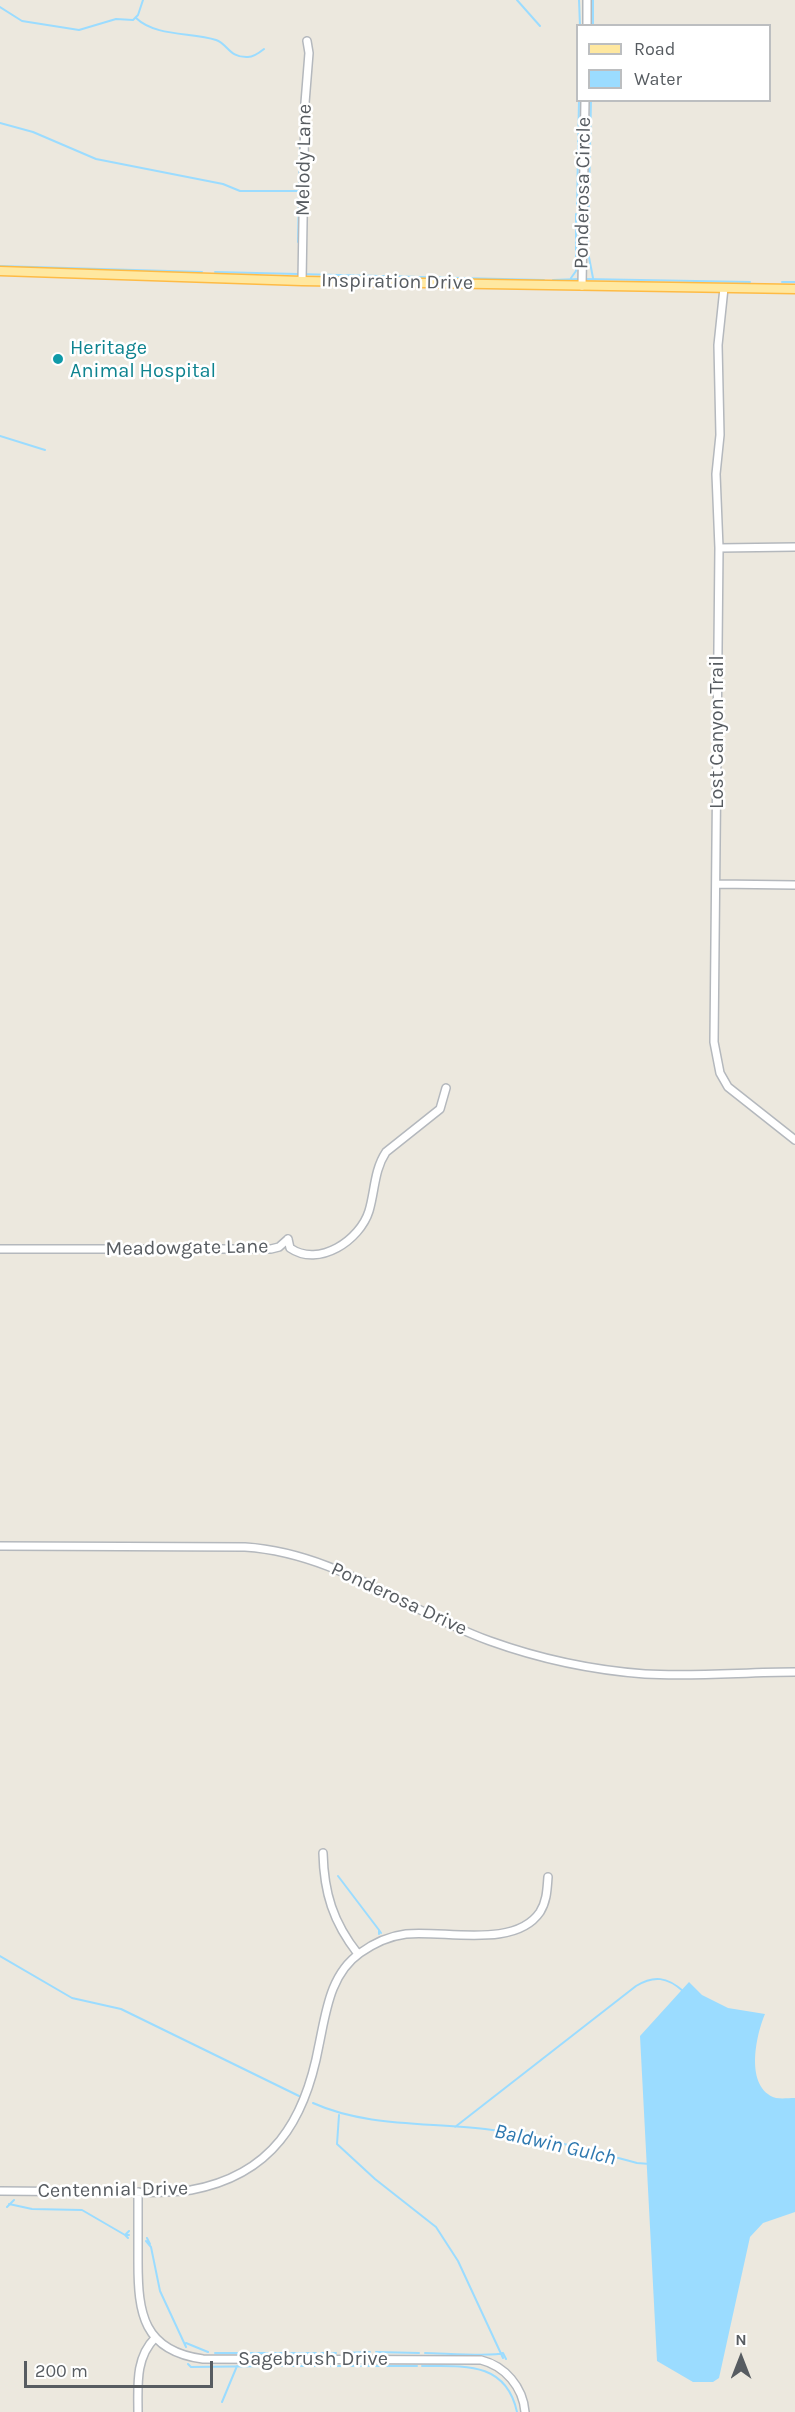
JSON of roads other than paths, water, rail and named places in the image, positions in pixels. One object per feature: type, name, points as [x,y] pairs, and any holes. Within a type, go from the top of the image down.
[{"type":"main road","name":"Inspiration Drive","points":[[0,271],[302,280],[795,289]]},
{"type":"street","points":[[587,0],[587,24]]},
{"type":"street","name":"Melody Lane","points":[[302,280],[305,103],[309,53],[307,41]]},
{"type":"street","name":"Ponderosa Circle","points":[[582,286],[585,102]]},
{"type":"street","name":"Lost Canyon Trail","points":[[724,288],[718,360],[719,548],[713,1029],[717,1064],[722,1079],[736,1095],[795,1140]]},
{"type":"street","points":[[719,548],[795,548]]},
{"type":"street","points":[[716,884],[795,885]]},
{"type":"street","name":"Meadowgate Lane","points":[[0,1249],[271,1249],[279,1247],[288,1239],[290,1248],[296,1252],[315,1255],[330,1252],[346,1242],[361,1227],[369,1211],[376,1173],[386,1152],[440,1109],[446,1088]]},
{"type":"street","name":"Ponderosa Drive","points":[[0,1546],[245,1547],[274,1550],[309,1558],[341,1570],[479,1637],[558,1661],[646,1674],[795,1672]]},
{"type":"street","points":[[322,1853],[324,1886],[330,1909],[338,1926],[358,1954]]},
{"type":"street","name":"Centennial Drive","points":[[0,2191],[177,2191],[217,2183],[252,2165],[282,2138],[301,2110],[312,2082],[331,1992],[341,1974],[358,1954],[381,1941],[404,1935],[499,1934],[515,1931],[529,1923],[539,1912],[546,1898],[548,1877]]},
{"type":"street","points":[[138,2192],[139,2300],[144,2320],[155,2338],[147,2346],[139,2369],[138,2412]]},
{"type":"street","name":"Sagebrush Drive","points":[[155,2338],[180,2354],[203,2359],[481,2360],[495,2365],[513,2380],[523,2401],[525,2412]]},
{"type":"water","points":[[689,1982],[702,1995],[728,2008],[765,2014],[756,2047],[756,2073],[766,2092],[776,2098],[795,2098],[795,2212],[763,2223],[750,2237],[719,2378],[713,2382],[693,2382],[657,2361],[640,2036]]},
{"type":"waterway","points":[[0,7],[22,21],[79,30],[116,19],[133,20],[138,15],[143,0]]},
{"type":"waterway","points":[[517,0],[540,26]]},
{"type":"waterway","points":[[579,0],[580,24]]},
{"type":"waterway","points":[[593,0],[593,24]]},
{"type":"waterway","points":[[136,18],[144,24],[164,31],[216,40],[242,57],[252,56],[264,49]]},
{"type":"waterway","points":[[577,206],[579,102]]},
{"type":"waterway","points":[[588,244],[591,102]]},
{"type":"waterway","points":[[0,123],[33,132],[96,159],[223,184],[240,191],[299,191],[298,242]]},
{"type":"waterway","points":[[299,191],[300,147]]},
{"type":"waterway","points":[[571,278],[576,271],[576,214]]},
{"type":"waterway","points":[[588,252],[593,278]]},
{"type":"waterway","points":[[0,266],[202,272]]},
{"type":"waterway","points":[[215,272],[544,280]]},
{"type":"waterway","points":[[553,280],[579,279]]},
{"type":"waterway","points":[[585,279],[750,282]]},
{"type":"waterway","points":[[782,282],[795,282]]},
{"type":"waterway","points":[[0,436],[45,450]]},
{"type":"waterway","points":[[338,1876],[379,1930]]},
{"type":"waterway","points":[[379,1934],[379,1930],[381,1933]]},
{"type":"waterway","name":"Baldwin Gulch","points":[[0,1956],[72,1998],[121,2009],[299,2096]]},
{"type":"waterway","points":[[455,2127],[636,1986],[649,1980],[660,1979],[666,1980],[683,1991]]},
{"type":"waterway","name":"Baldwin Gulch","points":[[313,2103],[333,2111],[375,2120],[485,2129],[523,2135],[637,2163],[650,2164]]},
{"type":"waterway","points":[[339,2115],[337,2144],[375,2179],[436,2227],[458,2261],[503,2358]]},
{"type":"waterway","points":[[7,2207],[14,2200]]},
{"type":"waterway","points":[[9,2204],[32,2209],[82,2210],[125,2235],[129,2235]]},
{"type":"waterway","points":[[128,2238],[125,2235],[129,2231]]},
{"type":"waterway","points":[[147,2238],[150,2244]]},
{"type":"waterway","points":[[146,2241],[151,2247],[160,2291],[186,2347]]},
{"type":"waterway","points":[[186,2343],[208,2352]]},
{"type":"waterway","points":[[342,2353],[370,2352]]},
{"type":"waterway","points":[[376,2352],[419,2353]]},
{"type":"waterway","points":[[215,2353],[237,2353]]},
{"type":"waterway","points":[[242,2353],[282,2353]]},
{"type":"waterway","points":[[290,2353],[316,2353]]},
{"type":"waterway","points":[[321,2353],[336,2353]]},
{"type":"waterway","points":[[425,2353],[479,2355],[503,2353],[506,2359]]},
{"type":"waterway","points":[[188,2364],[191,2367],[275,2366]]},
{"type":"waterway","points":[[222,2402],[237,2366]]},
{"type":"waterway","points":[[282,2366],[318,2366]]},
{"type":"waterway","points":[[327,2366],[417,2366]]},
{"type":"waterway","points":[[422,2366],[467,2367],[493,2375],[503,2383],[511,2395],[517,2412]]},
{"type":"place","name":"Heritage Animal Hospital","points":[[58,359]]}]
